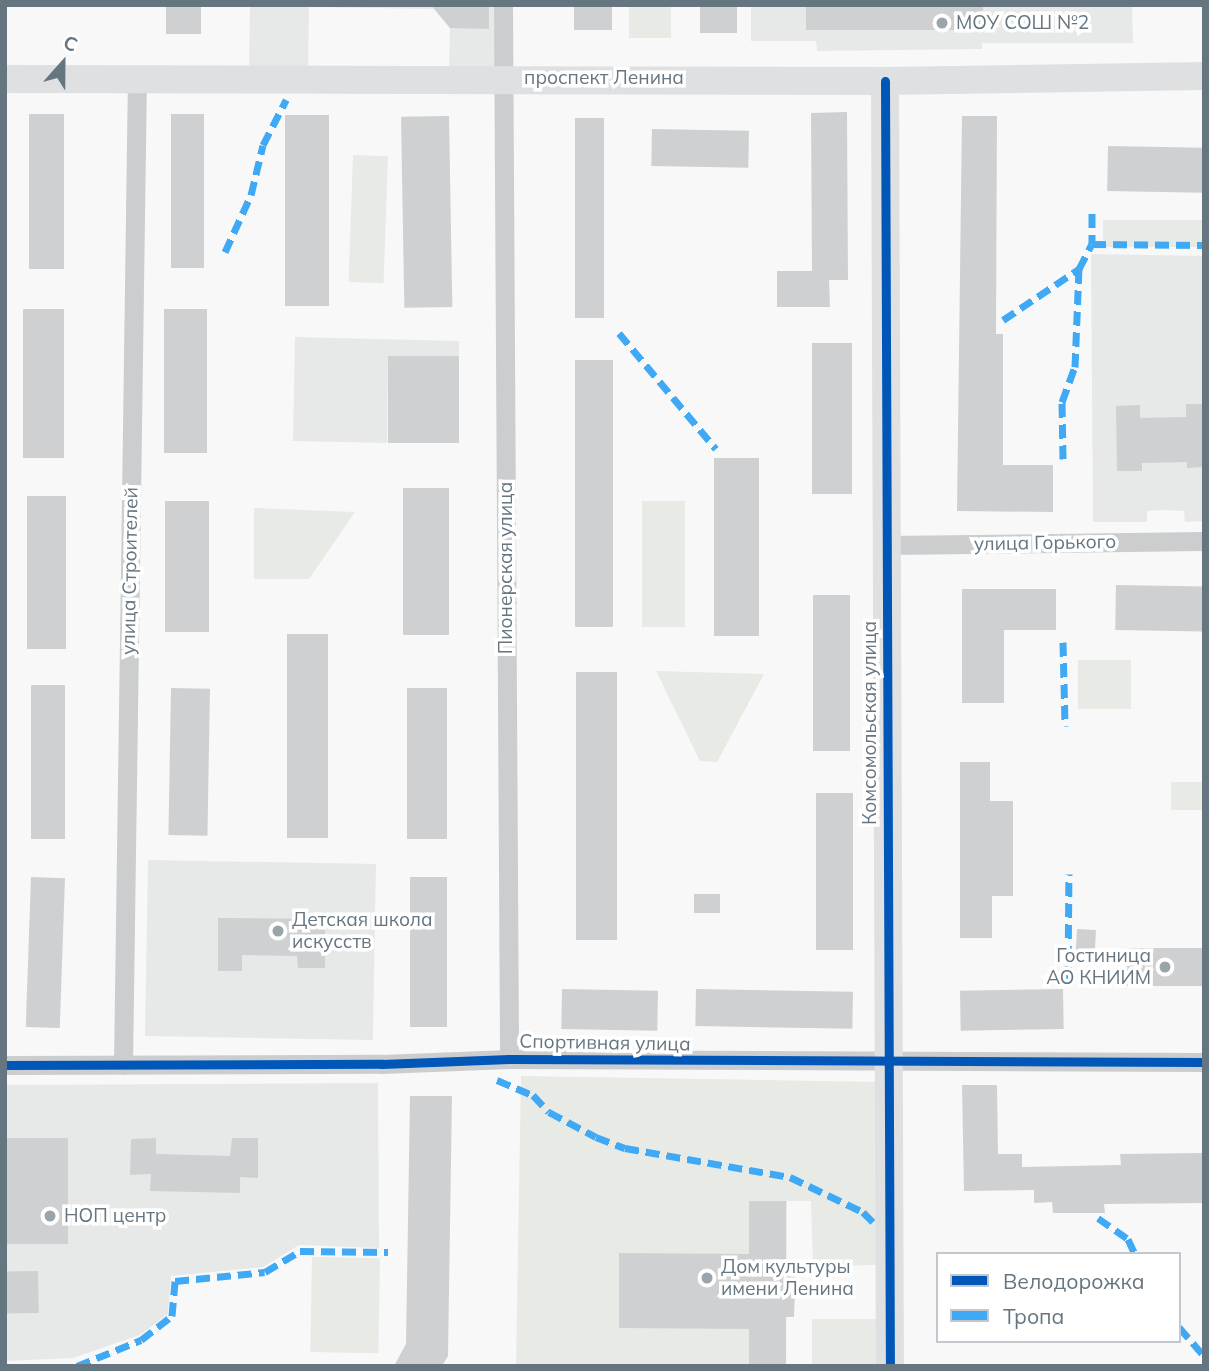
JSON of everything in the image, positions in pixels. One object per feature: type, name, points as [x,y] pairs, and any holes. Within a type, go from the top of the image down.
[{"type":"street","name":"Пионерская улица","points":[[503,5],[509,1059]]},
{"type":"street","name":"проспект Ленина","points":[[5,79],[137,77],[885,81],[1204,76]]},
{"type":"street","name":"улица Строителей","points":[[123,1065],[137,77]]},
{"type":"street","name":"Комсомольская улица","points":[[885,81],[890,1366]]},
{"type":"street","name":"улица Горького","points":[[886,545],[1204,541]]},
{"type":"street","name":"Спортивная улица","points":[[5,1065],[509,1059],[889,1064],[1204,1062]]},
{"type":"shaded area","points":[[250,5],[496,5],[495,71],[449,71],[450,28],[434,9],[309,7],[308,70],[249,69]]},
{"type":"shaded area","points":[[629,5],[671,5],[671,38],[629,38]]},
{"type":"shaded area","name":"МОУ СОШ №2","points":[[751,5],[1132,5],[1133,43],[982,43],[982,49],[817,51],[816,41],[751,41]]},
{"type":"shaded area","points":[[353,155],[388,156],[384,283],[349,282]]},
{"type":"shaded area","points":[[1103,220],[1204,220],[1204,247],[1103,247]]},
{"type":"shaded area","points":[[1091,254],[1204,256],[1204,521],[1185,522],[1184,511],[1163,510],[1147,511],[1147,522],[1093,522]]},
{"type":"shaded area","points":[[295,337],[459,341],[459,356],[388,356],[387,443],[293,441]]},
{"type":"shaded area","points":[[642,501],[685,501],[685,627],[642,627]]},
{"type":"shaded area","points":[[254,508],[355,512],[309,579],[254,579]]},
{"type":"shaded area","points":[[1078,660],[1131,660],[1131,709],[1078,709]]},
{"type":"shaded area","points":[[656,671],[764,674],[717,762],[700,761]]},
{"type":"shaded area","points":[[1171,782],[1204,782],[1204,810],[1171,810]]},
{"type":"shaded area","points":[[148,860],[376,864],[373,1040],[145,1036]]},
{"type":"shaded area","points":[[521,1076],[882,1082],[882,1265],[813,1266],[811,1201],[787,1201],[786,1366],[516,1366]]},
{"type":"shaded area","points":[[378,1083],[379,1248],[299,1245],[263,1267],[171,1276],[168,1314],[140,1335],[73,1358],[5,1361],[5,1085]]},
{"type":"shaded area","points":[[312,1257],[380,1258],[378,1353],[310,1352]]},
{"type":"shaded area","points":[[812,1319],[881,1319],[881,1366],[812,1366]]},
{"type":"building","points":[[166,5],[201,5],[201,34],[166,34]]},
{"type":"building","points":[[431,5],[489,5],[489,29],[450,28]]},
{"type":"building","points":[[574,5],[612,5],[612,30],[574,30]]},
{"type":"building","points":[[700,5],[737,5],[737,33],[700,33]]},
{"type":"building","points":[[806,5],[983,5],[983,30],[806,30]]},
{"type":"building","points":[[847,112],[848,280],[829,280],[830,307],[777,307],[777,271],[812,271],[811,113]]},
{"type":"building","points":[[29,114],[64,114],[64,269],[29,269]]},
{"type":"building","points":[[171,114],[204,114],[204,268],[171,268]]},
{"type":"building","points":[[285,115],[329,115],[329,306],[285,306]]},
{"type":"building","points":[[449,116],[452,307],[404,308],[401,117]]},
{"type":"building","points":[[962,116],[997,116],[996,334],[1003,334],[1003,465],[1053,465],[1053,512],[957,511]]},
{"type":"building","points":[[575,118],[604,118],[604,318],[575,318]]},
{"type":"building","points":[[652,129],[749,131],[748,168],[651,166]]},
{"type":"building","points":[[1108,146],[1204,148],[1203,193],[1107,191]]},
{"type":"building","points":[[23,309],[64,309],[64,458],[23,458]]},
{"type":"building","points":[[164,309],[207,309],[207,453],[164,453]]},
{"type":"building","points":[[812,343],[852,343],[852,494],[812,494]]},
{"type":"building","points":[[388,356],[459,356],[459,443],[388,443]]},
{"type":"building","points":[[575,360],[613,360],[613,627],[575,627]]},
{"type":"building","points":[[1186,404],[1204,404],[1204,467],[1187,468],[1187,462],[1142,463],[1142,471],[1117,471],[1116,406],[1140,405],[1140,418],[1186,417]]},
{"type":"building","points":[[714,458],[759,458],[759,636],[714,636]]},
{"type":"building","points":[[403,488],[449,488],[449,635],[403,635]]},
{"type":"building","points":[[27,496],[66,496],[66,649],[27,649]]},
{"type":"building","points":[[165,501],[209,501],[209,632],[165,632]]},
{"type":"building","points":[[1116,585],[1204,587],[1203,632],[1115,630]]},
{"type":"building","points":[[962,589],[1056,589],[1056,630],[1004,630],[1004,703],[962,703]]},
{"type":"building","points":[[813,595],[850,595],[850,751],[813,751]]},
{"type":"building","points":[[287,634],[328,634],[328,838],[287,838]]},
{"type":"building","points":[[576,672],[617,672],[617,940],[576,940]]},
{"type":"building","points":[[31,685],[65,685],[65,839],[31,839]]},
{"type":"building","points":[[171,688],[210,689],[207,836],[168,835]]},
{"type":"building","points":[[407,688],[447,688],[447,839],[407,839]]},
{"type":"building","points":[[960,762],[990,762],[990,801],[1013,801],[1013,896],[992,896],[992,938],[960,938]]},
{"type":"building","points":[[816,793],[853,793],[853,950],[816,950]]},
{"type":"building","points":[[31,877],[65,878],[60,1028],[26,1027]]},
{"type":"building","points":[[410,877],[447,877],[447,1027],[410,1027]]},
{"type":"building","points":[[694,894],[720,894],[720,913],[694,913]]},
{"type":"building","points":[[218,918],[325,919],[325,968],[298,968],[297,956],[242,955],[242,971],[218,971]]},
{"type":"building","points":[[1077,929],[1096,930],[1095,954],[1076,953]]},
{"type":"building","name":"Гостиница АО КНИИМ","points":[[1126,948],[1204,948],[1204,986],[1126,986]]},
{"type":"building","points":[[562,989],[658,991],[657,1031],[561,1029]]},
{"type":"building","points":[[696,989],[853,992],[852,1029],[695,1026]]},
{"type":"building","points":[[1063,989],[1064,1029],[961,1031],[960,991]]},
{"type":"building","points":[[962,1085],[997,1085],[998,1154],[1022,1154],[1022,1167],[1121,1165],[1120,1154],[1204,1153],[1204,1203],[1104,1204],[1105,1213],[1053,1213],[1052,1202],[1034,1203],[1034,1190],[964,1191]]},
{"type":"building","points":[[410,1096],[452,1096],[448,1356],[442,1366],[394,1366],[406,1344]]},
{"type":"building","points":[[5,1138],[68,1138],[68,1244],[5,1244]]},
{"type":"building","points":[[156,1138],[156,1154],[230,1156],[232,1138],[258,1138],[258,1178],[240,1177],[240,1193],[150,1191],[151,1174],[130,1175],[131,1139]]},
{"type":"building","name":"Дом культуры имени Ленина","points":[[749,1201],[786,1201],[786,1264],[795,1264],[795,1291],[794,1317],[786,1317],[786,1366],[749,1366],[749,1329],[619,1328],[619,1253],[749,1254]]},
{"type":"building","points":[[38,1271],[39,1313],[6,1314],[5,1272]]},
{"type":"marked path","points":[[225,252],[251,195],[263,145],[286,100]]},
{"type":"marked path","points":[[1092,213],[1092,244]]},
{"type":"marked path","points":[[1063,459],[1062,402],[1075,367],[1079,269],[1092,244],[1204,245]]},
{"type":"marked path","points":[[1003,320],[1079,269]]},
{"type":"marked path","points":[[619,333],[716,449]]},
{"type":"marked path","points":[[1063,642],[1065,726]]},
{"type":"marked path","points":[[1068,980],[1069,874]]},
{"type":"marked path","points":[[497,1080],[533,1095],[549,1112],[596,1137],[625,1148],[790,1177],[863,1212],[873,1222]]},
{"type":"marked path","points":[[1098,1218],[1128,1239],[1134,1252]]},
{"type":"marked path","points":[[77,1366],[141,1340],[172,1316],[175,1281],[265,1272],[300,1251],[388,1252]]},
{"type":"marked path","points":[[1181,1329],[1204,1356]]},
{"type":"cycle path","points":[[885,81],[890,1366]]},
{"type":"cycle path","points":[[5,1065],[382,1064],[509,1059],[1204,1062]]},
{"type":"place","name":"МОУ СОШ №2","points":[[942,23]]},
{"type":"place","name":"Детская школа искусств","points":[[278,931]]},
{"type":"place","name":"Гостиница АО КНИИМ","points":[[1165,967]]},
{"type":"place","name":"НОП центр","points":[[50,1216]]},
{"type":"place","name":"Дом культуры имени Ленина","points":[[707,1278]]}]
